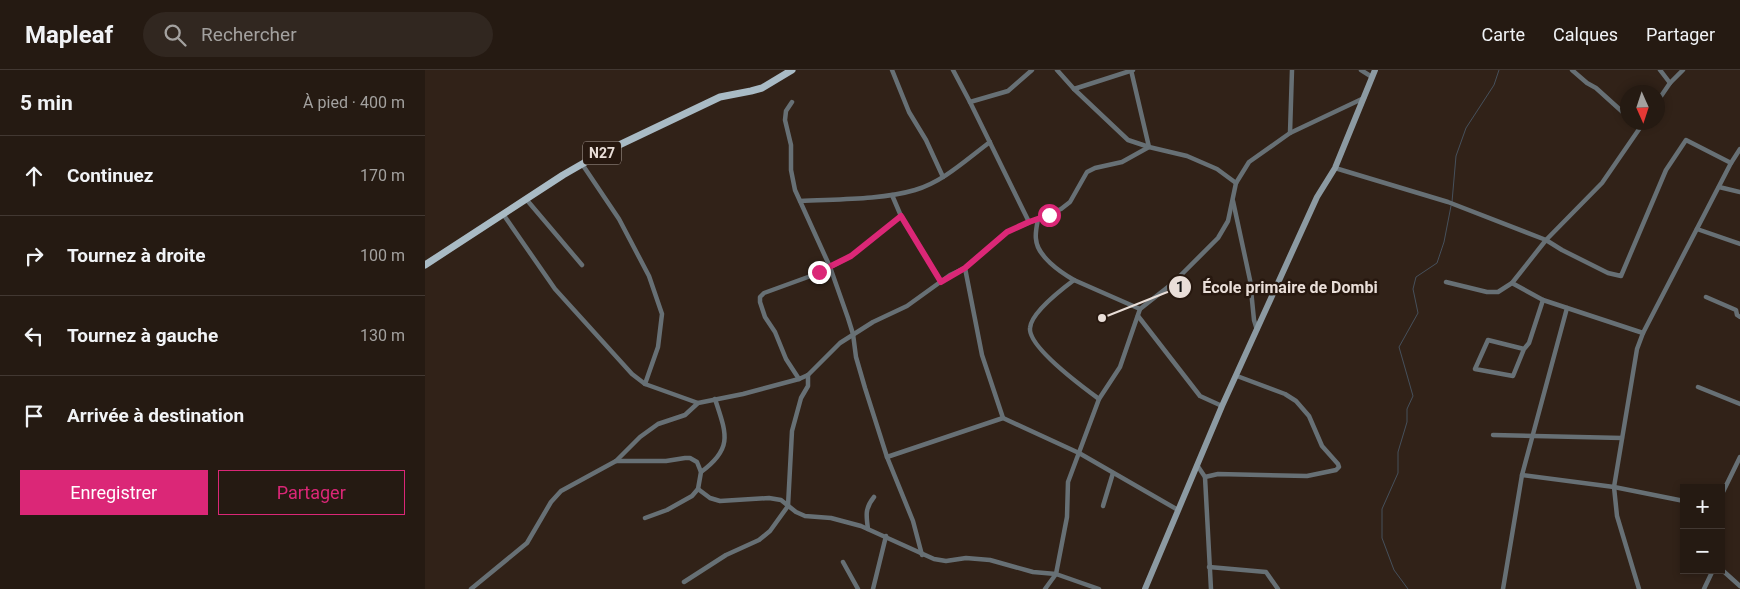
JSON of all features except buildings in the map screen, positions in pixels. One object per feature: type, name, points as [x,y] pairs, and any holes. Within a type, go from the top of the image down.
[{"type":"main road","name":"N27","points":[[425,265],[582,164],[720,97],[762,88],[792,70]]},
{"type":"street","points":[[891,70],[909,112],[926,140],[943,177]]},
{"type":"street","points":[[953,70],[971,102],[1029,222]]},
{"type":"street","points":[[971,102],[1008,91],[1032,70]]},
{"type":"street","points":[[1057,70],[1074,89],[1129,140],[1187,156],[1217,169],[1236,183]]},
{"type":"street","points":[[1074,89],[1132,70],[1149,147]]},
{"type":"street","points":[[1290,133],[1292,70]]},
{"type":"street","points":[[1361,70],[1372,77]]},
{"type":"street","points":[[1145,589],[1222,406],[1258,331],[1313,205],[1335,168],[1375,70]]},
{"type":"street","points":[[1572,70],[1620,110]]},
{"type":"street","points":[[1660,70],[1670,83]]},
{"type":"street","points":[[1665,90],[1683,70]]},
{"type":"street","points":[[1045,589],[1056,574],[1067,517],[1068,482],[1099,399],[1120,367],[1140,309],[1173,283],[1218,238],[1228,221],[1236,183],[1249,162],[1290,133],[1364,98]]},
{"type":"street","points":[[792,102],[786,111],[785,120],[791,145],[792,181],[829,267],[853,334],[856,357],[887,457],[913,521],[922,555]]},
{"type":"street","points":[[1446,282],[1487,292],[1498,292],[1512,283],[1546,240],[1602,183],[1639,130]]},
{"type":"street","points":[[1335,168],[1448,202],[1546,240],[1561,250],[1608,273],[1621,276],[1667,170],[1686,140],[1731,163]]},
{"type":"street","points":[[799,201],[892,195],[917,190],[943,177],[990,142]]},
{"type":"street","points":[[471,589],[527,542],[551,502],[561,491],[615,461],[640,437],[658,424],[685,416],[698,403],[743,394],[808,375],[840,343],[873,322],[907,306],[965,268],[1007,232],[1061,209],[1070,202],[1087,172],[1095,168],[1122,162],[1149,147]]},
{"type":"street","points":[[1639,589],[1625,548],[1617,516],[1614,487],[1637,349],[1643,333],[1740,149]]},
{"type":"street","points":[[582,164],[619,219],[645,268],[662,314],[658,347],[645,384]]},
{"type":"street","points":[[1719,187],[1740,192]]},
{"type":"street","points":[[892,195],[901,216],[941,282]]},
{"type":"street","points":[[1233,199],[1251,280],[1254,320],[1258,331]]},
{"type":"street","points":[[526,200],[582,265]]},
{"type":"street","points":[[503,214],[555,289],[632,374],[645,384],[698,403]]},
{"type":"street","points":[[799,379],[786,360],[775,332],[765,318],[760,297],[764,293],[829,267],[851,256],[901,216]]},
{"type":"street","points":[[1038,219],[1036,240],[1039,249],[1057,270],[1074,280],[1140,309]]},
{"type":"street","points":[[1697,229],[1740,244]]},
{"type":"street","points":[[965,268],[982,355],[1003,418]]},
{"type":"street","points":[[1074,280],[1050,298],[1031,323],[1029,330],[1031,337],[1054,364],[1099,399]]},
{"type":"street","points":[[1512,283],[1543,300],[1643,333]]},
{"type":"street","points":[[1706,297],[1736,310],[1737,315],[1740,317]]},
{"type":"street","points":[[1523,349],[1487,340],[1475,369],[1513,376],[1523,349],[1529,343],[1543,300]]},
{"type":"street","points":[[1503,589],[1522,475],[1567,308]]},
{"type":"street","points":[[1138,316],[1200,396],[1222,406]]},
{"type":"street","points":[[684,582],[726,555],[759,540],[770,531],[788,506],[792,431],[801,398],[808,386],[808,375]]},
{"type":"street","points":[[1205,477],[1218,474],[1307,476],[1336,470],[1339,467],[1322,446],[1309,416],[1296,401],[1285,394],[1237,376]]},
{"type":"street","points":[[1698,387],[1740,404]]},
{"type":"street","points":[[701,472],[720,454],[724,444],[725,430],[715,399]]},
{"type":"street","points":[[887,457],[1003,418],[1079,453],[1178,510]]},
{"type":"street","points":[[1493,435],[1622,438]]},
{"type":"street","points":[[615,461],[666,461],[690,458],[697,462],[701,472],[698,489],[692,496],[667,510],[645,518]]},
{"type":"street","points":[[1725,488],[1740,458]]},
{"type":"street","points":[[1197,465],[1205,477],[1211,589]]},
{"type":"street","points":[[1103,506],[1113,473]]},
{"type":"street","points":[[1522,475],[1614,487],[1680,500]]},
{"type":"street","points":[[698,489],[710,498],[719,501],[769,498],[781,500],[796,512],[805,516],[831,518],[869,529],[922,555],[946,561],[966,558],[990,560],[1033,572],[1056,574],[1099,589]]},
{"type":"street","points":[[869,529],[866,513],[868,504],[874,497]]},
{"type":"street","points":[[873,589],[886,536]]},
{"type":"street","points":[[843,562],[858,589]]},
{"type":"street","points":[[1209,567],[1266,572],[1278,589]]},
{"type":"street","points":[[1725,573],[1740,586]]},
{"type":"street","points":[[1704,589],[1711,574]]},
{"type":"waterway","points":[[1452,202],[1456,156],[1466,128],[1494,85],[1499,70]]},
{"type":"waterway","points":[[1408,589],[1394,570],[1382,538],[1382,509],[1398,473],[1398,452],[1407,422],[1407,409],[1413,396],[1399,347],[1418,313],[1413,289],[1416,277],[1437,263],[1444,242],[1451,206]]},
{"type":"place","name":"École primaire de Dombi","points":[[1102,318]]},
{"type":"route","points":[[819,272],[851,256],[901,216],[941,282],[950,275],[965,268],[1007,232],[1049,215]]}]
